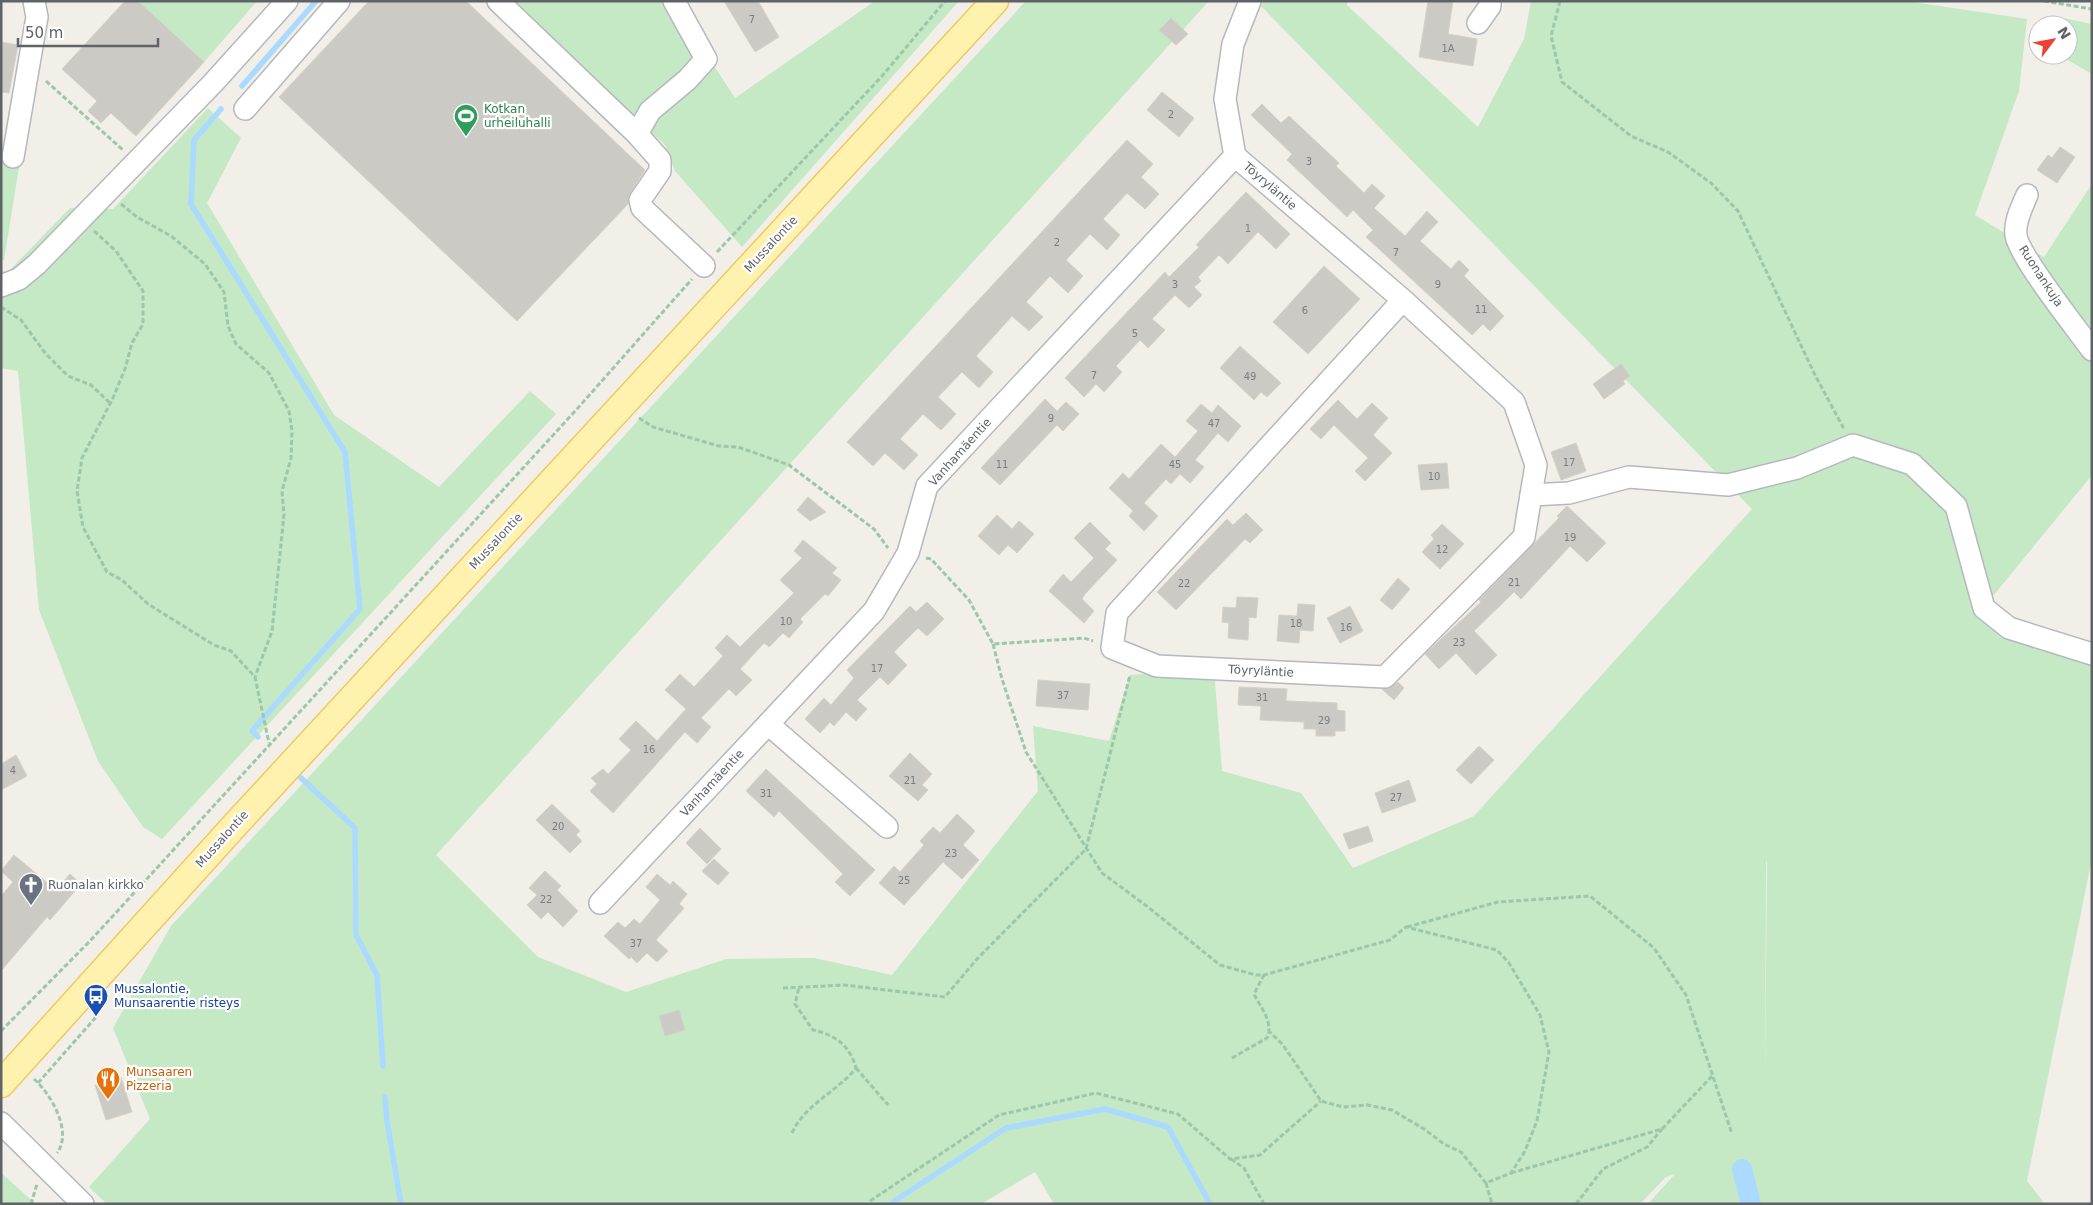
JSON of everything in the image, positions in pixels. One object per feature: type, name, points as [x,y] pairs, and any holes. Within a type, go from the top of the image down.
[{"type":"main road","name":"Mussalontie","points":[[10,1075],[235,825],[995,1]]},
{"type":"street","points":[[13,157],[37,17],[34,1]]},
{"type":"street","points":[[1,286],[19,279],[37,264],[214,82],[287,1]]},
{"type":"street","points":[[244,109],[339,1]]},
{"type":"street","points":[[498,1],[637,134],[660,160],[660,170],[640,200],[642,208],[704,266]]},
{"type":"street","points":[[637,134],[650,111],[687,80],[706,59],[674,1]]},
{"type":"street","name":"Töyryläntie","points":[[1112,648],[1157,666],[1385,676],[1524,537],[1536,465],[1514,402],[1404,300],[1235,156],[1225,98],[1234,44],[1250,1]]},
{"type":"street","points":[[1478,23],[1490,6],[1490,1]]},
{"type":"street","name":"Vanhamäentie","points":[[600,903],[874,611],[906,557],[927,486],[1235,156]]},
{"type":"street","name":"Ruonankuja","points":[[2027,195],[2019,214],[2016,236],[2025,257],[2092,350]]},
{"type":"street","points":[[1112,648],[1117,613],[1404,300]]},
{"type":"street","points":[[1531,495],[1569,493],[1629,477],[1728,486],[1798,468],[1853,445],[1912,464],[1956,506],[1984,608],[2009,628],[2092,654]]},
{"type":"street","points":[[768,724],[887,827]]},
{"type":"street","points":[[1,1122],[83,1204]]},
{"type":"path","points":[[1,1031],[90,941],[577,409],[704,266],[883,75],[945,1]]},
{"type":"path","points":[[1560,1],[1551,36],[1562,82],[1631,136],[1668,152],[1711,183],[1738,211],[1814,373],[1853,445]]},
{"type":"path","points":[[2044,1],[2092,9]]},
{"type":"path","points":[[28,67],[120,147],[135,164]]},
{"type":"path","points":[[107,192],[137,217],[171,236],[205,264],[224,292],[228,326],[236,344],[269,373],[290,411],[292,431],[291,458],[282,491],[284,515],[272,631],[255,677]]},
{"type":"path","points":[[81,219],[116,251],[143,291],[142,324],[132,343],[126,369],[82,458],[77,491],[83,527],[108,572],[122,580],[148,604],[214,645],[231,651],[255,677],[270,744]]},
{"type":"path","points":[[1,307],[21,320],[45,353],[68,376],[91,385],[110,403]]},
{"type":"path","points":[[624,404],[640,419],[653,427],[719,446],[738,447],[789,465],[874,529],[887,547],[906,557],[931,559],[969,600],[993,644],[1002,679],[1026,752],[1102,873],[1220,965],[1256,975],[1264,975],[1390,940],[1406,927],[1498,902],[1590,896],[1654,948],[1686,995],[1732,1134]]},
{"type":"path","points":[[993,644],[1084,638],[1112,648]]},
{"type":"path","points":[[783,988],[844,986],[945,997],[977,959],[1086,848],[1128,688],[1132,656]]},
{"type":"path","points":[[1406,927],[1497,950],[1510,963],[1540,1015],[1549,1052],[1537,1121],[1525,1151],[1511,1173]]},
{"type":"path","points":[[1232,1058],[1267,1038],[1270,1032],[1270,1026],[1254,994],[1264,975]]},
{"type":"path","points":[[800,987],[795,1004],[813,1030],[827,1033],[842,1044],[852,1054],[856,1068],[888,1105]]},
{"type":"path","points":[[38,1083],[96,1017]]},
{"type":"path","points":[[1270,1032],[1283,1045],[1321,1101],[1343,1107],[1368,1105],[1392,1110],[1424,1129],[1444,1144],[1461,1152],[1486,1183],[1492,1204]]},
{"type":"path","points":[[792,1133],[796,1125],[820,1099],[848,1079],[856,1068]]},
{"type":"path","points":[[10,1075],[38,1083],[60,1117],[63,1138],[59,1150],[46,1167]]},
{"type":"path","points":[[1576,1204],[1603,1169],[1647,1148],[1662,1129],[1713,1075]]},
{"type":"path","points":[[870,1201],[999,1115],[1096,1093],[1178,1114],[1230,1159],[1244,1168],[1264,1204]]},
{"type":"path","points":[[1230,1159],[1260,1155],[1321,1101]]},
{"type":"path","points":[[1486,1183],[1511,1173],[1662,1129]]},
{"type":"green space","points":[[138,1],[257,1],[204,62]]},
{"type":"green space","points":[[515,1],[672,1],[735,98],[875,1],[959,1],[742,247],[675,171],[665,145]]},
{"type":"green space","points":[[1026,1],[1209,1],[436,855],[538,957],[626,992],[726,959],[814,958],[892,975],[1038,791],[1033,726],[1109,741],[1130,675],[1214,669],[1222,771],[1301,793],[1353,868],[1474,816],[1752,509],[1261,6],[1264,1],[1347,1],[1347,5],[1478,127],[1524,39],[1531,1],[1906,1],[2027,19],[2019,91],[1975,215],[2044,257],[2092,184],[2092,475],[1984,607],[2092,657],[2092,858],[2027,1181],[2045,1204],[1648,1204],[1675,1174],[1666,1177],[1640,1204],[1054,1204],[1035,1172],[981,1204],[107,1204],[89,1187],[150,1119],[113,1028],[171,926]],"holes":[[[1766,862],[1767,862],[1765,1089]]]},
{"type":"green space","points":[[2078,21],[2092,24],[2092,74],[2076,65],[2078,65]]},
{"type":"green space","points":[[208,108],[241,138],[207,203],[334,415],[439,487],[530,391],[556,414],[162,839],[143,827],[98,761],[39,610],[18,371],[1,368],[1,271],[8,272],[70,208],[113,209]]},
{"type":"green space","points":[[1,158],[20,161],[4,260],[1,260]]},
{"type":"green space","points":[[1,1173],[36,1204],[1,1204]]},
{"type":"building","points":[[125,1],[138,1],[204,62],[136,136],[111,113],[101,123],[88,111],[97,101],[62,69]]},
{"type":"building","name":"Kotkan urheiluhalli","points":[[369,1],[466,1],[645,170],[630,193],[628,204],[517,321],[279,97]]},
{"type":"building","points":[[724,1],[758,1],[779,37],[755,52]]},
{"type":"building","points":[[1428,1],[1453,1],[1448,34],[1477,39],[1473,66],[1419,57]]},
{"type":"building","points":[[1171,18],[1188,34],[1176,45],[1159,30]]},
{"type":"building","points":[[1,42],[18,45],[9,93],[1,92]]},
{"type":"building","points":[[1162,92],[1194,118],[1179,137],[1147,110]]},
{"type":"building","points":[[1262,104],[1281,123],[1289,116],[1339,163],[1336,166],[1364,193],[1372,184],[1385,196],[1374,208],[1405,236],[1427,211],[1438,222],[1420,241],[1451,269],[1459,260],[1469,270],[1464,276],[1504,316],[1490,331],[1483,324],[1472,335],[1366,237],[1373,230],[1353,210],[1347,217],[1287,160],[1292,154],[1251,115]]},
{"type":"building","points":[[1127,140],[1153,164],[1141,177],[1159,194],[1145,209],[1127,193],[1103,219],[1120,235],[1107,250],[1090,234],[1066,260],[1083,276],[1068,293],[1050,276],[1026,302],[1043,317],[1029,331],[1012,316],[976,356],[993,372],[979,388],[962,372],[938,397],[956,414],[941,430],[923,414],[900,439],[918,455],[904,470],[885,453],[873,466],[847,442]]},
{"type":"building","points":[[2060,147],[2075,157],[2057,183],[2037,170],[2048,155],[2052,158]]},
{"type":"building","points":[[1246,192],[1290,234],[1276,249],[1258,232],[1228,264],[1219,255],[1198,277],[1201,281],[1194,287],[1202,295],[1189,308],[1175,295],[1152,319],[1165,330],[1148,348],[1140,340],[1116,366],[1122,372],[1104,392],[1096,384],[1084,397],[1065,378],[1165,272],[1169,277],[1199,247],[1196,245]]},
{"type":"building","points":[[1324,266],[1360,299],[1308,354],[1273,322]]},
{"type":"building","points":[[1240,346],[1281,383],[1267,397],[1261,392],[1254,400],[1220,368]]},
{"type":"building","points":[[1621,364],[1630,376],[1623,381],[1625,384],[1604,399],[1593,384]]},
{"type":"building","points":[[1045,399],[1057,411],[1066,402],[1079,414],[1063,431],[1057,425],[1000,485],[981,468]]},
{"type":"building","points":[[1338,400],[1357,419],[1372,403],[1388,418],[1373,435],[1392,453],[1365,481],[1355,471],[1368,458],[1334,425],[1321,439],[1310,429]]},
{"type":"building","points":[[1201,404],[1212,413],[1218,405],[1241,426],[1228,442],[1218,433],[1195,460],[1204,467],[1190,483],[1180,474],[1171,484],[1166,479],[1144,503],[1158,516],[1144,531],[1129,516],[1133,511],[1109,488],[1123,473],[1129,479],[1161,444],[1175,457],[1198,431],[1186,421]]},
{"type":"building","points":[[1576,443],[1586,471],[1561,480],[1551,452]]},
{"type":"building","points":[[1447,463],[1449,488],[1421,490],[1418,465]]},
{"type":"building","points":[[808,497],[826,512],[810,521],[797,510]]},
{"type":"building","points":[[1567,506],[1606,543],[1587,562],[1570,546],[1521,599],[1514,592],[1474,631],[1497,655],[1476,675],[1456,653],[1439,669],[1425,654],[1481,602],[1479,600],[1559,518],[1557,516]]},
{"type":"building","points":[[1246,513],[1263,530],[1250,543],[1245,539],[1176,610],[1157,592],[1227,519],[1233,525]]},
{"type":"building","points":[[997,515],[1012,529],[1019,521],[1034,534],[1017,553],[1008,545],[999,555],[978,536]]},
{"type":"building","points":[[1090,522],[1111,543],[1105,549],[1117,560],[1082,599],[1094,611],[1084,623],[1049,591],[1063,574],[1071,582],[1094,558],[1074,538]]},
{"type":"building","points":[[1442,524],[1464,544],[1440,569],[1422,552],[1434,539],[1431,535]]},
{"type":"building","points":[[803,540],[837,568],[832,573],[841,580],[828,596],[825,594],[800,619],[803,622],[789,638],[783,633],[769,647],[764,643],[740,669],[752,680],[736,696],[729,689],[701,718],[711,727],[697,743],[685,732],[613,813],[590,791],[597,784],[591,778],[603,769],[608,774],[631,750],[619,739],[636,721],[657,741],[686,709],[665,690],[680,674],[694,687],[723,656],[715,648],[727,635],[740,647],[794,593],[780,580],[802,558],[794,551]]},
{"type":"building","points":[[1398,578],[1410,589],[1392,610],[1380,600]]},
{"type":"building","points":[[1237,597],[1258,598],[1256,618],[1249,617],[1248,640],[1228,638],[1229,623],[1222,622],[1223,607],[1236,608]]},
{"type":"building","points":[[927,602],[944,619],[927,636],[918,628],[894,652],[907,665],[888,685],[880,677],[857,700],[867,709],[856,721],[846,712],[834,726],[830,722],[820,733],[805,719],[824,698],[831,705],[854,678],[847,670],[910,606],[916,612]]},
{"type":"building","points":[[1298,604],[1315,605],[1313,631],[1300,630],[1299,643],[1277,641],[1279,615],[1297,616]]},
{"type":"building","points":[[1350,606],[1363,631],[1340,643],[1327,618]]},
{"type":"building","points":[[1038,680],[1090,684],[1088,710],[1036,706]]},
{"type":"building","points":[[1398,682],[1404,688],[1394,700],[1382,689],[1390,688]]},
{"type":"building","points":[[1239,687],[1287,689],[1286,701],[1337,703],[1337,710],[1345,711],[1345,731],[1335,731],[1335,736],[1316,736],[1316,729],[1304,729],[1304,722],[1260,720],[1261,706],[1238,705]]},
{"type":"building","points":[[1479,746],[1494,760],[1471,784],[1456,770]]},
{"type":"building","points":[[910,753],[932,774],[922,785],[928,790],[918,801],[889,776]]},
{"type":"building","points":[[16,755],[27,776],[1,790],[1,764]]},
{"type":"building","points":[[766,769],[875,870],[850,896],[835,882],[843,874],[779,811],[774,817],[746,791]]},
{"type":"building","points":[[1409,780],[1416,801],[1382,813],[1375,793]]},
{"type":"building","points":[[552,804],[580,831],[576,835],[582,841],[570,853],[536,820]]},
{"type":"building","points":[[957,814],[975,831],[963,845],[979,860],[962,879],[943,862],[904,905],[879,883],[894,866],[900,872],[924,845],[920,841],[933,827],[940,833]]},
{"type":"building","points":[[1368,826],[1373,841],[1349,849],[1343,834]]},
{"type":"building","points":[[700,828],[721,849],[707,864],[686,843]]},
{"type":"building","name":"Ruonalan kirkko","points":[[14,855],[56,890],[70,874],[81,884],[50,920],[47,917],[1,971],[1,896],[13,882],[1,871]]},
{"type":"building","points":[[714,859],[729,873],[718,885],[702,871]]},
{"type":"building","points":[[545,871],[561,886],[557,890],[578,911],[563,927],[548,912],[541,919],[527,905],[537,895],[529,888]]},
{"type":"building","points":[[657,874],[670,885],[673,881],[687,894],[679,904],[684,908],[656,940],[668,951],[657,962],[647,953],[637,963],[631,957],[629,959],[604,936],[618,922],[625,928],[634,919],[640,924],[660,900],[646,887]]},
{"type":"building","points":[[679,1010],[685,1030],[665,1036],[659,1016]]},
{"type":"building","points":[[121,1077],[132,1112],[106,1120],[95,1085]]},
{"type":"waterway","points":[[242,86],[316,1]]},
{"type":"waterway","points":[[221,109],[194,140],[191,204],[345,452],[360,609],[252,731],[258,737]]},
{"type":"waterway","points":[[301,778],[355,828],[356,935],[377,975],[383,1066]]},
{"type":"waterway","points":[[385,1097],[387,1121],[401,1204]]},
{"type":"waterway","points":[[893,1202],[1006,1128],[1105,1109],[1168,1127],[1210,1204]]},
{"type":"waterway","points":[[1742,1169],[1751,1204]]},
{"type":"place","name":"Kotkan urheiluhalli","points":[[466,137]]},
{"type":"place","name":"Ruonalan kirkko","points":[[31,906]]},
{"type":"place","name":"Mussalontie, Munsaarentie risteys","points":[[96,1017]]},
{"type":"place","name":"Munsaaren Pizzeria","points":[[108,1100]]}]
